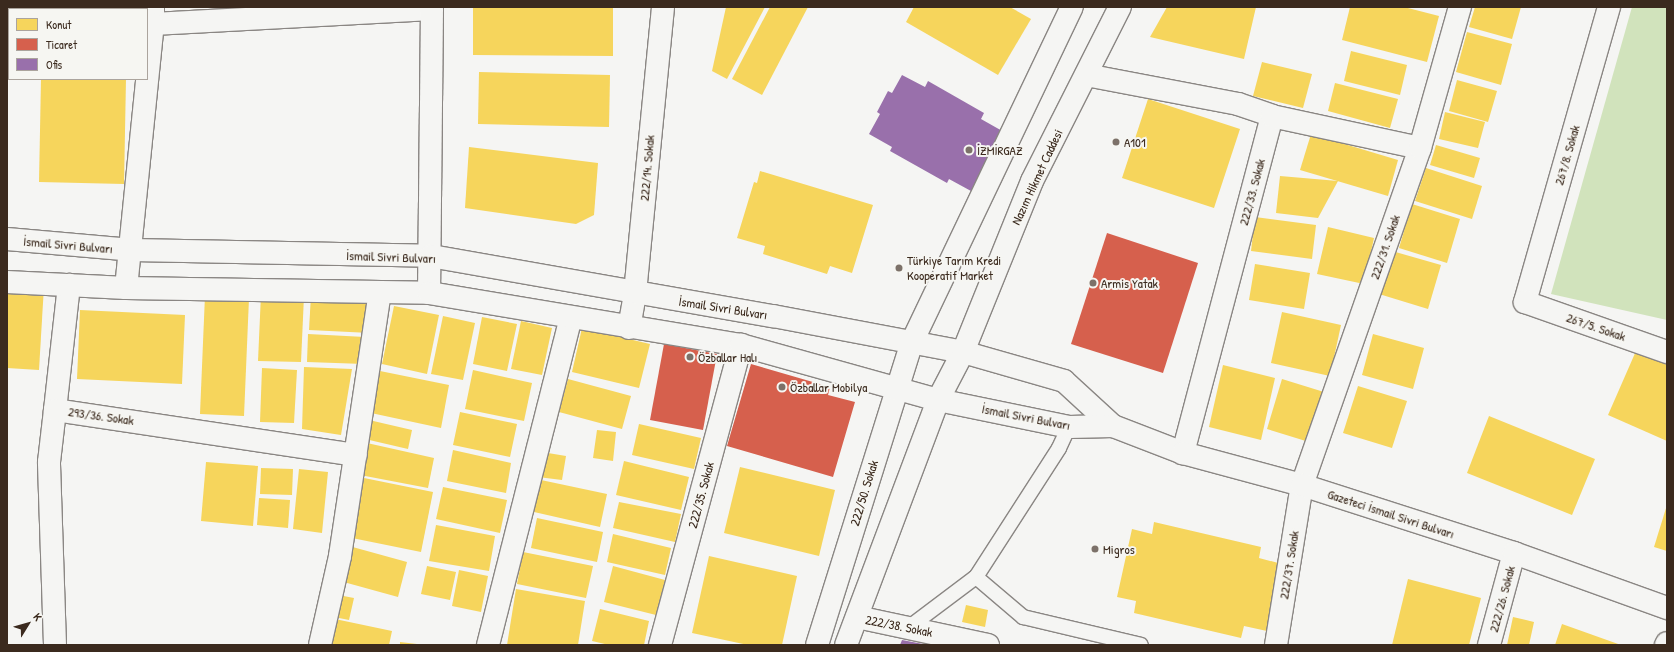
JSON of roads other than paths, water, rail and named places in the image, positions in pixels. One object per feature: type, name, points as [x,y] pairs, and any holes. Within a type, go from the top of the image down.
[{"type":"street","name":"222/14. Sokak","points":[[629,328],[635,293],[662,7]]},
{"type":"street","points":[[912,342],[1072,7]]},
{"type":"street","name":"Nazım Hikmet Caddesi","points":[[963,352],[1032,181],[1120,7]]},
{"type":"street","name":"222/31. Sokak","points":[[1302,485],[1420,148],[1460,7]]},
{"type":"street","name":"267/8. Sokak","points":[[1525,302],[1609,7]]},
{"type":"street","points":[[148,55],[151,18],[432,10],[431,256],[429,293]]},
{"type":"street","points":[[1086,75],[1238,104],[1272,116],[1420,148]]},
{"type":"street","points":[[126,288],[132,250],[146,80]]},
{"type":"street","name":"222/33. Sokak","points":[[1183,453],[1272,116]]},
{"type":"street","name":"İsmail Sivri Bulvarı","points":[[7,239],[132,250],[431,256],[963,352],[1064,381],[1113,426]]},
{"type":"street","name":"İsmail Sivri Bulvarı","points":[[7,282],[126,288],[429,293],[629,328],[741,345],[938,400],[1069,426],[1113,426]]},
{"type":"street","points":[[55,410],[69,285]]},
{"type":"street","points":[[320,645],[340,556],[380,292]]},
{"type":"street","name":"267/5. Sokak","points":[[1525,302],[1667,352]]},
{"type":"street","points":[[488,645],[571,318]]},
{"type":"street","name":"222/50. Sokak","points":[[817,645],[912,342]]},
{"type":"street","name":"222/35. Sokak","points":[[660,645],[741,345]]},
{"type":"street","points":[[846,645],[938,400],[963,352]]},
{"type":"street","name":"293/36. Sokak","points":[[55,645],[49,462],[55,410],[356,455]]},
{"type":"street","name":"Gazeteci İsmail Sivri Bulvarı","points":[[1113,426],[1183,453],[1302,485],[1514,553],[1667,608]]},
{"type":"street","name":"222/37. Sokak","points":[[1276,645],[1302,485]]},
{"type":"street","name":"222/26. Sokak","points":[[1489,645],[1514,553]]},
{"type":"street","name":"222/38. Sokak","points":[[857,618],[908,628],[950,641],[988,645]]},
{"type":"lane","points":[[908,628],[976,577],[1059,448],[1069,426]]},
{"type":"lane","points":[[976,577],[1023,617],[1142,645]]},
{"type":"place","name":"A101","points":[[1116,142]]},
{"type":"place","name":"İZMİRGAZ","points":[[969,150]]},
{"type":"place","name":"Türkiye Tarım Kredi Kooperatif Market","points":[[899,268]]},
{"type":"place","name":"Armis Yatak","points":[[1093,283]]},
{"type":"place","name":"Özballar Halı","points":[[690,357]]},
{"type":"place","name":"Özballar Mobilya","points":[[782,387]]},
{"type":"place","name":"Migros","points":[[1095,549]]}]
